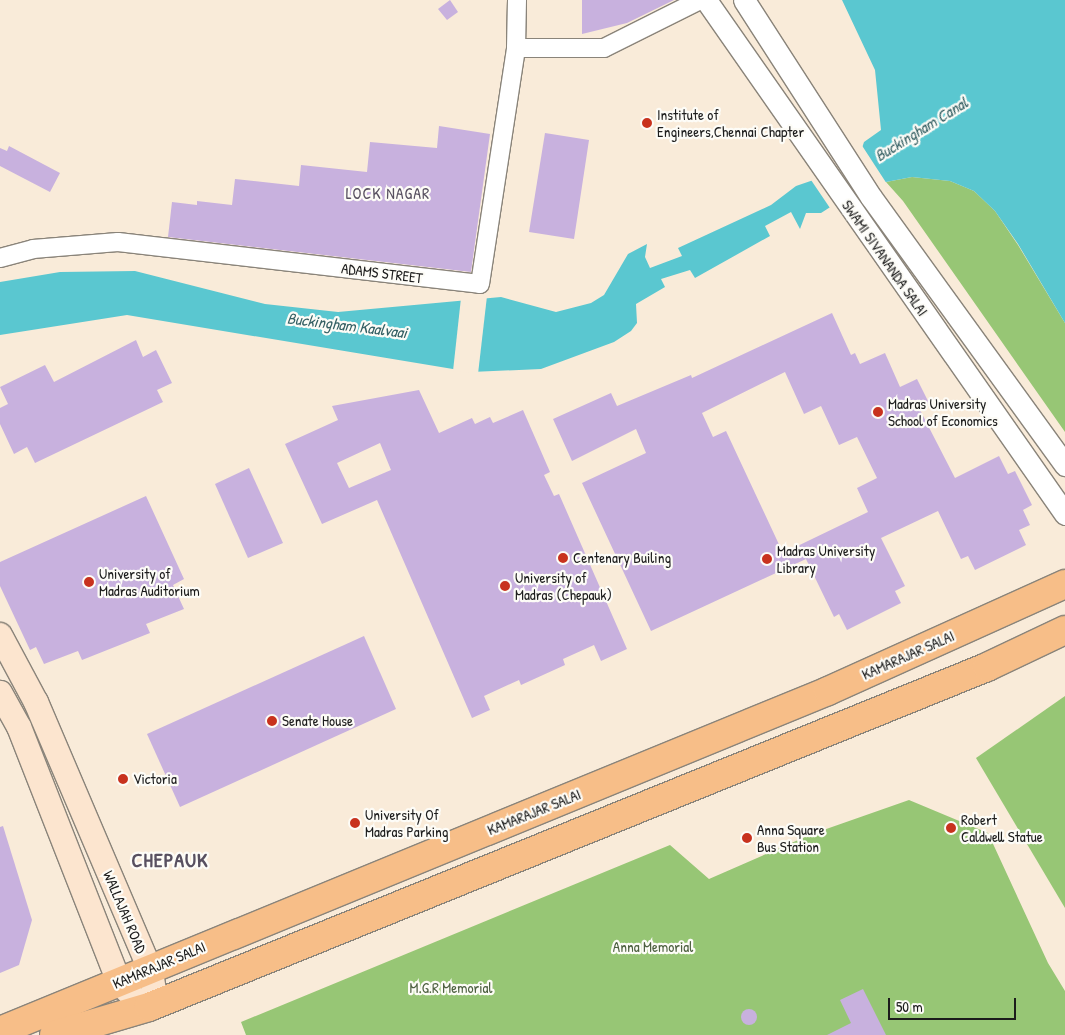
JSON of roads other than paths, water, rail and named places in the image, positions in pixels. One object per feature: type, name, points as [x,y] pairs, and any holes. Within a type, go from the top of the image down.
[{"type":"main road","name":"KAMARAJAR SALAI","points":[[0,1031],[120,982],[150,972],[176,958],[828,691],[1065,584]]},
{"type":"main road","points":[[54,1035],[149,1007],[987,667],[1065,630]]},
{"type":"main road","name":"WALLAJAH ROAD","points":[[0,635],[36,702],[150,972],[155,996],[149,1007],[140,1004],[120,982],[19,727],[0,693]]},
{"type":"street","name":"ADAMS STREET","points":[[0,258],[33,249],[118,242],[480,284],[516,48],[517,0]]},
{"type":"street","points":[[516,48],[604,48],[700,0]]},
{"type":"street","name":"SWAMI SIVANANDA SALAI","points":[[706,0],[1065,514]]},
{"type":"street","name":"SWAMI SIVANANDA SALAI","points":[[744,0],[833,142],[1065,465]]},
{"type":"water","points":[[842,0],[1065,0],[1065,323],[1018,244],[995,211],[974,191],[950,181],[912,177],[886,182],[846,197],[821,213],[806,213],[800,229],[791,212],[765,226],[770,236],[695,278],[690,270],[661,279],[665,287],[636,304],[637,323],[631,331],[614,342],[541,369],[471,372],[127,315],[0,335],[0,282],[60,272],[135,271],[265,304],[338,312],[501,297],[556,312],[591,303],[604,295],[628,254],[647,244],[645,257],[650,268],[682,256],[678,248],[771,205],[796,186],[831,174],[860,154],[864,142],[881,130],[875,70]]},
{"type":"place","name":"Institute of Engineers,Chennai Chapter","points":[[647,123]]},
{"type":"place","name":"Madras University School of Economics","points":[[878,412]]},
{"type":"place","name":"Centenary Builing","points":[[563,558]]},
{"type":"place","name":"Madras University Library","points":[[767,559]]},
{"type":"place","name":"University of Madras Auditorium","points":[[89,582]]},
{"type":"place","name":"University of Madras (Chepauk)","points":[[505,586]]},
{"type":"place","name":"Senate House","points":[[272,721]]},
{"type":"place","name":"Victoria","points":[[123,779]]},
{"type":"place","name":"University Of Madras Parking","points":[[355,823]]},
{"type":"place","name":"Robert Caldwell Statue","points":[[951,828]]},
{"type":"place","name":"Anna Square Bus Station","points":[[747,838]]},
{"type":"district","name":"LOCK NAGAR","points":[[388,193]]},
{"type":"district","name":"CHEPAUK","points":[[170,859]]},
{"type":"water label","name":"Buckingham Canal","points":[[921,129]]},
{"type":"water label","name":"Buckingham Kaalvaai","points":[[347,325]]},
{"type":"park label","name":"Anna Memorial","points":[[653,947]]},
{"type":"park label","name":"M.G.R Memorial","points":[[451,988]]}]
